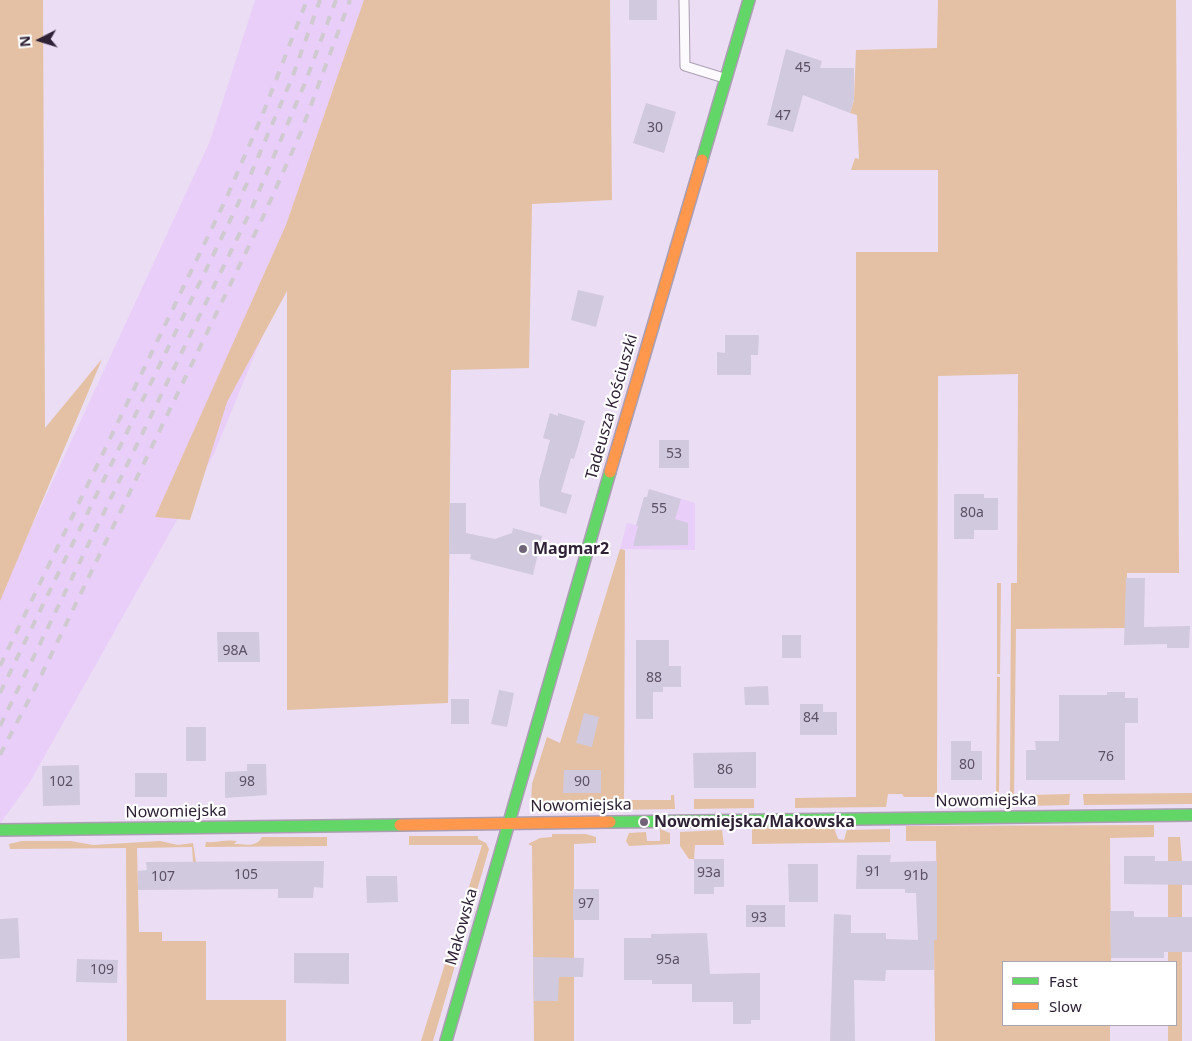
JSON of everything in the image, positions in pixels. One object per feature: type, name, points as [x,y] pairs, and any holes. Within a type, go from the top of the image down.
[{"type":"street","name":"Tadeusza Kościuszki","points":[[509,823],[749,0]]},
{"type":"street","name":"Nowomiejska","points":[[0,830],[1192,815]]},
{"type":"street","name":"Makowska","points":[[446,1041],[509,823]]},
{"type":"lane","points":[[684,0],[685,66],[726,78]]},
{"type":"shaded area","points":[[0,0],[43,0],[45,428],[102,359],[0,601]]},
{"type":"shaded area","points":[[255,0],[380,0],[285,280],[214,454],[30,782],[0,824],[0,595],[210,141]]},
{"type":"shaded area","points":[[364,0],[610,0],[612,200],[532,204],[529,368],[451,370],[448,703],[287,710],[287,291],[227,402],[190,520],[155,517],[286,225]]},
{"type":"shaded area","points":[[938,0],[1176,0],[1179,573],[1127,573],[1125,628],[1016,629],[1014,795],[1010,791],[1011,583],[1017,583],[1018,374],[938,376],[937,797],[904,797],[902,794],[888,794],[886,807],[795,808],[795,798],[856,797],[856,252],[938,252],[938,170],[851,170],[855,158],[859,159],[857,115],[850,113],[854,100],[856,50],[937,48]]},
{"type":"shaded area","points":[[649,489],[695,503],[695,550],[620,549],[627,523],[636,525],[644,497],[647,497]]},
{"type":"shaded area","points":[[620,549],[625,550],[624,800],[671,800],[671,795],[674,795],[675,809],[549,811],[541,805],[531,803],[532,784],[547,737],[560,743]]},
{"type":"shaded area","points":[[997,583],[1001,583],[1000,674],[997,674]]},
{"type":"shaded area","points":[[997,677],[1000,677],[999,796],[994,806],[948,806],[947,797],[996,795]]},
{"type":"shaded area","points":[[1192,793],[1192,804],[1084,805],[1083,794]]},
{"type":"shaded area","points":[[1070,794],[1069,805],[1028,806],[1028,795]]},
{"type":"shaded area","points":[[694,799],[754,799],[754,808],[694,809]]},
{"type":"shaded area","points":[[1154,825],[1154,837],[1110,838],[1111,961],[1002,961],[1002,1026],[1110,1026],[1110,1041],[935,1041],[934,940],[937,940],[936,841],[906,841],[906,826]]},
{"type":"shaded area","points":[[752,828],[834,828],[838,839],[844,840],[847,830],[890,829],[890,842],[752,844]]},
{"type":"shaded area","points":[[660,829],[670,833],[670,844],[629,846],[626,841],[629,833],[646,832],[647,841],[660,841]]},
{"type":"shaded area","points":[[722,830],[724,845],[695,845],[694,859],[689,859],[680,846],[680,832]]},
{"type":"shaded area","points":[[552,834],[586,834],[596,837],[596,843],[574,844],[574,1041],[534,1041],[532,846],[528,844],[540,838],[552,837]]},
{"type":"shaded area","points":[[409,836],[478,836],[478,839],[486,843],[489,849],[433,1041],[421,1041],[482,845],[409,845]]},
{"type":"shaded area","points":[[262,837],[327,837],[327,846],[205,847],[206,842],[229,840],[237,841],[234,844],[253,844],[257,843]]},
{"type":"shaded area","points":[[1168,837],[1180,837],[1182,861],[1182,1041],[1168,1041],[1168,1026],[1177,1026],[1177,961],[1168,961]]},
{"type":"shaded area","points":[[22,841],[71,841],[93,845],[160,841],[178,845],[193,843],[196,862],[193,862],[192,847],[137,848],[139,932],[162,932],[162,941],[206,941],[206,1000],[286,1000],[286,1041],[127,1041],[126,848],[10,849],[9,844]]},
{"type":"building","points":[[629,0],[657,0],[657,20],[629,20]]},
{"type":"building","points":[[786,49],[822,61],[820,68],[854,68],[854,99],[850,113],[803,95],[793,132],[767,125]]},
{"type":"building","points":[[646,103],[676,112],[664,153],[633,143]]},
{"type":"building","points":[[578,290],[604,296],[596,327],[571,320]]},
{"type":"building","points":[[725,335],[759,335],[758,355],[751,355],[751,375],[717,375],[717,352],[725,353]]},
{"type":"building","points":[[550,413],[558,416],[558,413],[585,421],[574,459],[571,458],[561,492],[572,495],[566,514],[540,506],[539,481],[550,440],[543,438]]},
{"type":"building","points":[[659,440],[689,440],[689,468],[659,468]]},
{"type":"building","points":[[649,489],[681,499],[675,519],[688,523],[688,545],[633,546],[644,497],[647,497]]},
{"type":"building","points":[[954,494],[984,494],[984,498],[998,498],[998,530],[974,530],[974,539],[954,539]]},
{"type":"building","points":[[450,503],[466,503],[466,533],[495,539],[512,533],[513,528],[542,536],[533,575],[470,559],[471,554],[449,554]]},
{"type":"building","points":[[1126,578],[1145,578],[1144,627],[1190,626],[1189,648],[1167,648],[1167,644],[1124,645]]},
{"type":"building","points":[[217,632],[259,632],[260,662],[218,662]]},
{"type":"building","points":[[782,635],[801,635],[801,658],[782,658]]},
{"type":"building","points":[[636,640],[669,640],[669,666],[681,666],[681,687],[663,687],[663,692],[653,692],[653,719],[636,719]]},
{"type":"building","points":[[768,686],[769,705],[745,705],[744,687]]},
{"type":"building","points":[[499,690],[514,693],[507,727],[491,724]]},
{"type":"building","points":[[1107,692],[1125,692],[1125,698],[1138,698],[1138,723],[1125,723],[1125,780],[1026,780],[1026,750],[1036,750],[1035,741],[1059,741],[1059,695],[1107,695]]},
{"type":"building","points":[[451,699],[469,699],[469,724],[451,724]]},
{"type":"building","points":[[800,704],[823,704],[823,712],[837,712],[837,735],[800,735]]},
{"type":"building","points":[[584,713],[599,717],[592,747],[576,743]]},
{"type":"building","points":[[186,727],[206,727],[206,761],[186,761]]},
{"type":"building","points":[[951,741],[971,741],[971,751],[982,751],[982,780],[951,780]]},
{"type":"building","points":[[756,752],[756,788],[694,788],[693,753]]},
{"type":"building","points":[[247,764],[266,764],[267,795],[225,798],[225,772],[247,771]]},
{"type":"building","points":[[79,765],[80,805],[43,806],[42,766]]},
{"type":"building","points":[[564,770],[601,770],[601,793],[563,793]]},
{"type":"building","points":[[135,773],[167,773],[167,797],[135,797]]},
{"type":"building","points":[[857,855],[891,855],[890,862],[937,861],[937,940],[934,940],[934,970],[886,970],[885,981],[854,980],[855,1041],[830,1041],[834,914],[851,915],[851,933],[886,933],[886,939],[918,940],[916,893],[905,893],[905,889],[856,889]]},
{"type":"building","points":[[1124,856],[1155,856],[1155,861],[1192,861],[1192,885],[1124,884]]},
{"type":"building","points":[[694,859],[724,859],[724,887],[714,887],[714,894],[694,894]]},
{"type":"building","points":[[324,861],[323,888],[314,887],[313,898],[278,898],[278,889],[138,890],[138,871],[147,870],[146,862]]},
{"type":"building","points":[[788,864],[818,864],[818,902],[789,902]]},
{"type":"building","points":[[366,876],[397,876],[398,902],[367,903]]},
{"type":"building","points":[[573,889],[599,889],[599,920],[573,920]]},
{"type":"building","points":[[746,905],[785,905],[785,927],[746,927]]},
{"type":"building","points":[[1110,911],[1134,911],[1134,917],[1192,917],[1192,952],[1164,952],[1164,958],[1111,958]]},
{"type":"building","points":[[18,918],[20,958],[0,959],[0,919]]},
{"type":"building","points":[[707,933],[710,974],[760,973],[760,1020],[751,1020],[751,1024],[733,1024],[733,1002],[692,1002],[692,984],[652,984],[652,980],[624,980],[624,938],[651,938],[651,934]]},
{"type":"building","points":[[294,953],[349,953],[349,984],[294,983]]},
{"type":"building","points":[[533,957],[584,958],[583,977],[559,977],[558,1001],[534,1001]]},
{"type":"building","points":[[77,959],[118,960],[117,983],[76,982]]},
{"type":"railway","points":[[0,666],[226,199],[262,116],[307,0]]},
{"type":"railway","points":[[0,693],[238,204],[292,78],[320,0]]},
{"type":"railway","points":[[0,726],[251,210],[305,83],[336,0]]},
{"type":"railway","points":[[0,755],[37,684],[263,217],[301,132],[350,0]]},
{"type":"traffic: fast","points":[[702,160],[749,0]]},
{"type":"traffic: fast","points":[[446,1041],[610,472]]},
{"type":"traffic: fast","points":[[610,822],[1192,815]]},
{"type":"traffic: fast","points":[[0,830],[400,825]]},
{"type":"traffic: slow","points":[[610,472],[702,160]]},
{"type":"traffic: slow","points":[[400,825],[610,822]]},
{"type":"place","name":"Magmar2","points":[[523,549]]},
{"type":"place","name":"Nowomiejska/Makowska","points":[[644,822]]}]
